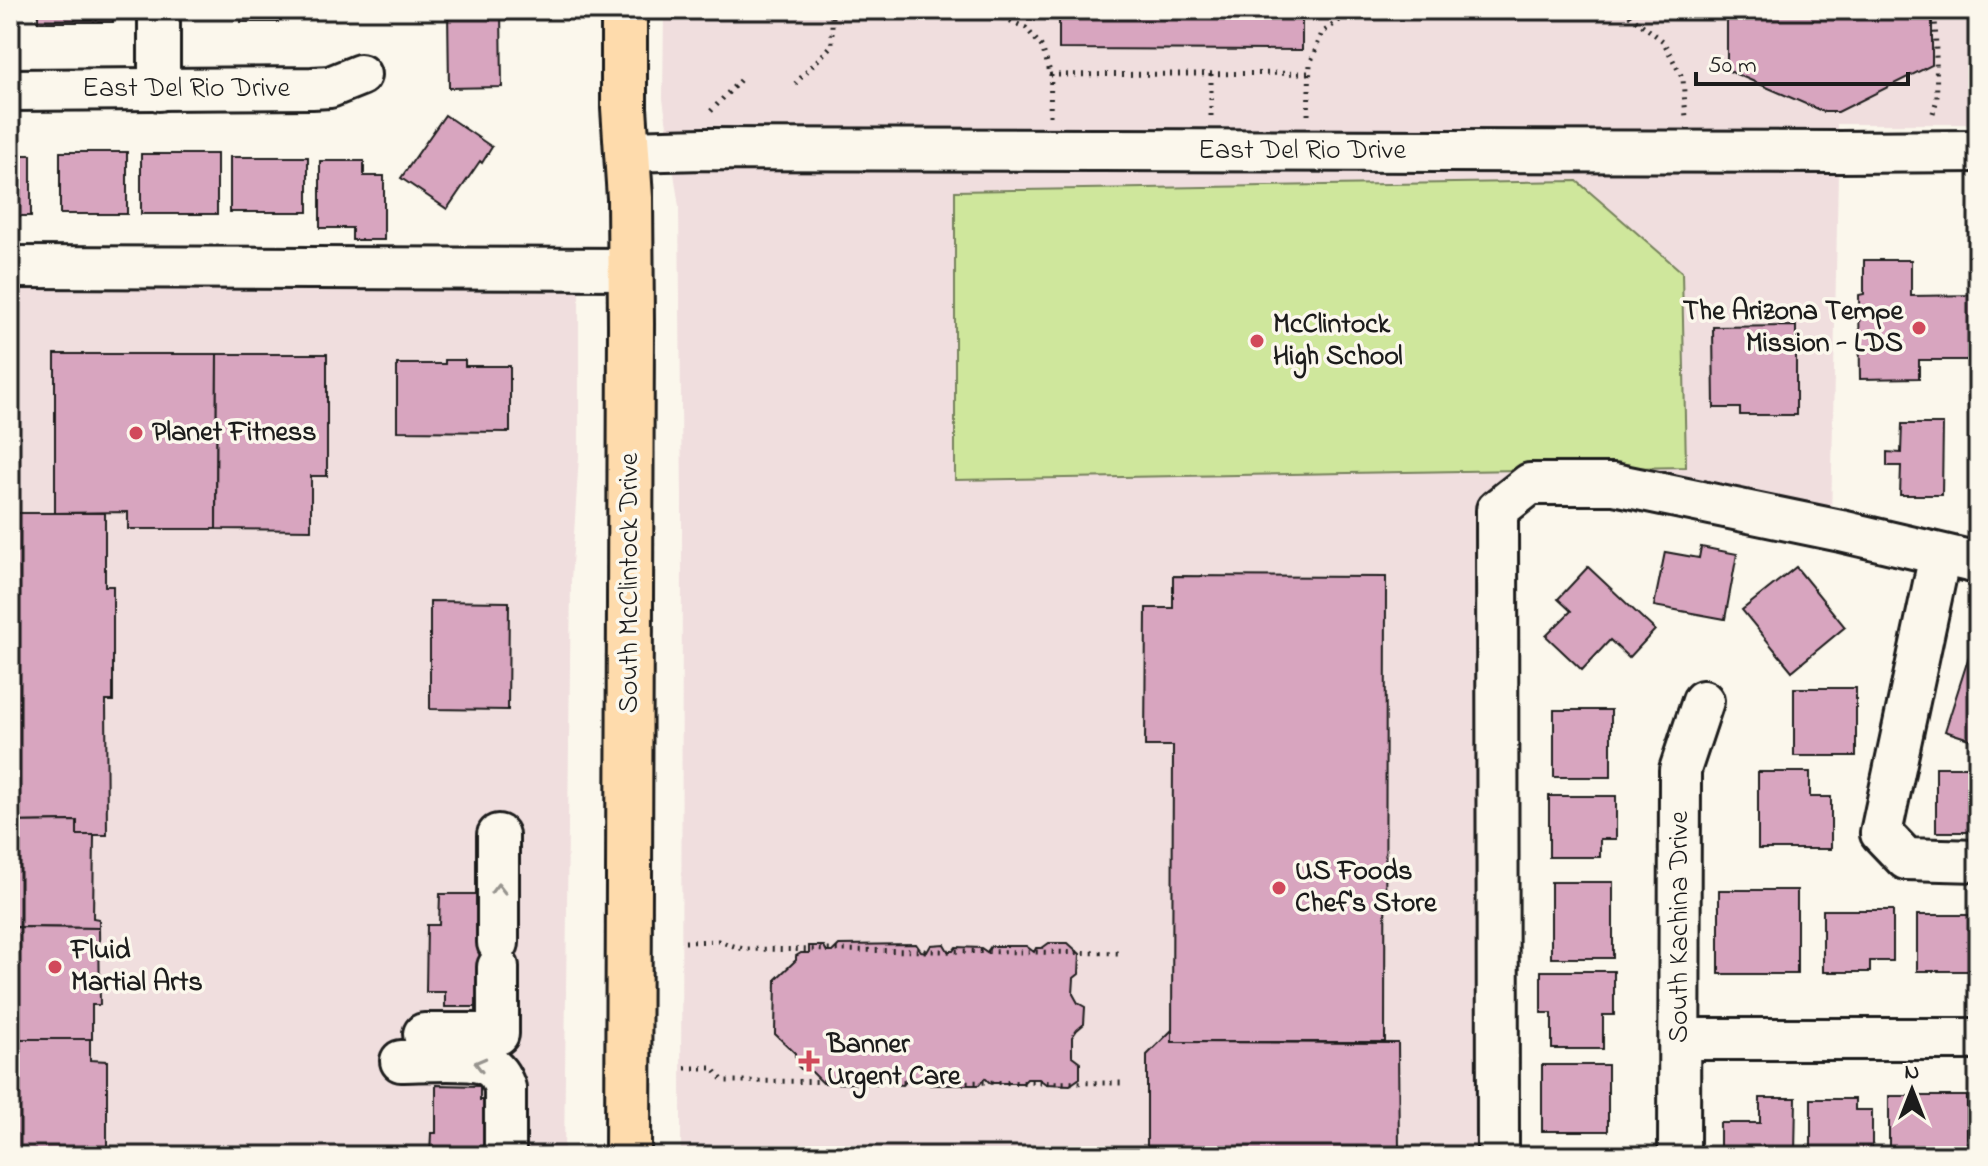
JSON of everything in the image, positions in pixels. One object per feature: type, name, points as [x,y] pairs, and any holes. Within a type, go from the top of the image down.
[{"type":"main road","name":"South McClintock Drive","points":[[624,10],[624,108],[631,269],[628,1156]]},
{"type":"street","points":[[159,10],[159,90]]},
{"type":"street","name":"East Del Rio Drive","points":[[10,90],[312,88],[330,87],[360,75]]},
{"type":"street","name":"East Del Rio Drive","points":[[627,151],[1978,151]]},
{"type":"street","points":[[10,267],[631,269]]},
{"type":"street","points":[[1498,1156],[1497,510],[1530,484],[1614,484],[1959,559],[1881,833],[1906,859],[1978,861]]},
{"type":"street","name":"South Kachina Drive","points":[[1679,1156],[1680,770],[1703,701]]},
{"type":"street","points":[[498,835],[498,1034],[402,1048],[484,1063],[494,1069],[505,1088],[505,1156]]},
{"type":"street","points":[[1680,1039],[1978,1039]]},
{"type":"path","points":[[750,10],[991,12],[1026,28],[1042,47],[1051,75],[1050,116]]},
{"type":"path","points":[[1933,113],[1937,99],[1935,10]]},
{"type":"path","points":[[1308,115],[1310,64],[1322,33],[1352,11],[1624,11],[1663,41],[1683,79],[1686,118]]},
{"type":"path","points":[[795,84],[832,45],[832,12]]},
{"type":"path","points":[[1051,75],[1310,73]]},
{"type":"path","points":[[1211,74],[1211,120]]},
{"type":"path","points":[[711,111],[742,78]]},
{"type":"path","points":[[685,942],[718,941],[743,949],[1122,953]]},
{"type":"path","points":[[685,1068],[713,1068],[723,1081],[1122,1083]]},
{"type":"shaded area","points":[[664,10],[1978,10],[1978,124],[1837,124],[1831,521],[1508,477],[1483,1156],[681,1156],[679,207],[663,99]]},
{"type":"shaded area","points":[[10,267],[579,269],[579,456],[571,581],[564,1156],[10,1156]]},
{"type":"green space","points":[[1577,181],[1682,272],[1686,467],[955,480],[955,191]]},
{"type":"building","points":[[38,10],[113,10],[113,22],[38,22]]},
{"type":"building","points":[[241,10],[278,10],[278,22],[241,22]]},
{"type":"building","points":[[448,10],[501,10],[502,87],[449,88]]},
{"type":"building","points":[[1059,10],[1302,10],[1302,50],[1059,49]]},
{"type":"building","points":[[1727,10],[1932,10],[1932,65],[1838,112],[1824,112],[1727,70]]},
{"type":"building","points":[[445,115],[492,147],[447,209],[401,178]]},
{"type":"building","points":[[60,152],[127,152],[127,214],[60,214]]},
{"type":"building","points":[[141,154],[217,154],[217,214],[141,214]]},
{"type":"building","points":[[10,155],[31,155],[31,216],[10,216]]},
{"type":"building","points":[[230,157],[308,157],[308,212],[230,212]]},
{"type":"building","points":[[320,161],[364,161],[364,176],[384,176],[384,240],[352,240],[352,228],[320,228]]},
{"type":"building","name":"The Arizona Tempe Mission - LDS","points":[[1864,260],[1911,260],[1911,296],[1978,295],[1978,360],[1919,360],[1919,378],[1860,379],[1859,295],[1864,294]]},
{"type":"building","points":[[1796,326],[1796,415],[1740,415],[1740,408],[1714,408],[1713,327]]},
{"type":"building","name":"Planet Fitness","points":[[55,354],[217,354],[216,529],[128,529],[128,512],[55,513]]},
{"type":"building","points":[[217,354],[327,354],[327,476],[311,476],[311,530],[216,529]]},
{"type":"building","points":[[445,360],[465,360],[465,366],[510,366],[510,432],[397,431],[397,364],[445,364]]},
{"type":"building","points":[[1902,424],[1943,424],[1942,495],[1900,495],[1901,466],[1887,466],[1887,452],[1901,453]]},
{"type":"building","points":[[10,513],[105,513],[105,586],[113,586],[113,701],[106,701],[107,835],[77,835],[77,821],[10,822]]},
{"type":"building","points":[[1701,547],[1737,554],[1725,619],[1654,606],[1665,552],[1699,558]]},
{"type":"building","points":[[1588,567],[1655,630],[1629,658],[1610,640],[1582,670],[1546,636],[1571,611],[1558,599]]},
{"type":"building","points":[[1796,567],[1845,627],[1792,671],[1742,610]]},
{"type":"building","name":"US Foods Chef's Store","points":[[1173,576],[1386,577],[1385,1042],[1172,1042],[1173,746],[1145,746],[1146,608],[1173,608]]},
{"type":"building","points":[[430,601],[509,602],[508,710],[430,709]]},
{"type":"building","points":[[1971,650],[1978,652],[1978,742],[1945,731]]},
{"type":"building","points":[[1794,688],[1856,688],[1856,756],[1794,756]]},
{"type":"building","points":[[1554,710],[1611,710],[1611,777],[1554,777]]},
{"type":"building","points":[[1936,767],[1978,767],[1978,832],[1936,832]]},
{"type":"building","points":[[1758,772],[1810,772],[1810,797],[1831,797],[1831,849],[1758,849]]},
{"type":"building","points":[[1549,796],[1616,796],[1616,839],[1600,839],[1600,857],[1549,857]]},
{"type":"building","points":[[77,821],[77,835],[94,835],[93,918],[99,919],[99,928],[10,927],[10,822]]},
{"type":"building","points":[[1551,882],[1613,882],[1613,958],[1551,958]]},
{"type":"building","points":[[1719,890],[1797,890],[1797,974],[1719,974]]},
{"type":"building","points":[[440,894],[479,894],[488,992],[478,992],[477,1007],[445,1007],[445,992],[426,992],[427,925],[439,925]]},
{"type":"building","points":[[1823,910],[1893,910],[1893,961],[1870,961],[1870,972],[1823,972]]},
{"type":"building","points":[[1917,915],[1978,915],[1978,971],[1917,971]]},
{"type":"building","name":"Fluid Martial Arts","points":[[10,927],[99,928],[100,1005],[92,1005],[92,1039],[10,1039]]},
{"type":"building","points":[[1049,943],[1068,943],[1080,954],[1079,974],[1074,978],[1073,994],[1078,1003],[1085,1007],[1084,1024],[1072,1037],[1072,1056],[1080,1062],[1080,1078],[1070,1085],[1046,1084],[1039,1079],[1027,1079],[1023,1083],[990,1083],[985,1078],[979,1085],[930,1085],[923,1078],[909,1078],[903,1085],[891,1084],[883,1077],[877,1084],[823,1083],[812,1072],[804,1072],[797,1065],[795,1053],[775,1034],[776,979],[796,960],[796,956],[809,953],[809,946],[824,946],[827,952],[832,952],[839,945],[916,944],[921,951],[927,952],[931,945],[944,944],[948,951],[956,947],[981,948],[987,952],[991,946],[1026,946],[1034,952],[1036,948]]},
{"type":"building","points":[[1541,971],[1614,971],[1614,1015],[1603,1015],[1603,1049],[1552,1049],[1552,1013],[1541,1013]]},
{"type":"building","points":[[1172,1030],[1172,1042],[1398,1043],[1399,1153],[1359,1153],[1359,1156],[1147,1156],[1147,1055]]},
{"type":"building","points":[[10,1039],[90,1039],[90,1060],[107,1061],[107,1156],[10,1156]]},
{"type":"building","points":[[1542,1065],[1608,1065],[1608,1131],[1542,1131]]},
{"type":"building","points":[[436,1085],[480,1086],[480,1100],[493,1100],[492,1156],[430,1155],[431,1133],[436,1133]]},
{"type":"building","points":[[1889,1096],[1967,1096],[1967,1156],[1889,1156]]},
{"type":"building","points":[[1760,1098],[1796,1098],[1795,1156],[1720,1156],[1720,1123],[1760,1123]]},
{"type":"building","points":[[1811,1099],[1855,1099],[1855,1110],[1872,1110],[1872,1156],[1811,1156]]},
{"type":"place","name":"The Arizona Tempe Mission - LDS","points":[[1919,328]]},
{"type":"place","name":"McClintock High School","points":[[1257,341]]},
{"type":"place","name":"Planet Fitness","points":[[136,433]]},
{"type":"place","name":"US Foods Chef's Store","points":[[1279,888]]},
{"type":"place","name":"Fluid Martial Arts","points":[[55,967]]},
{"type":"place","name":"Banner Urgent Care","points":[[809,1061]]}]
